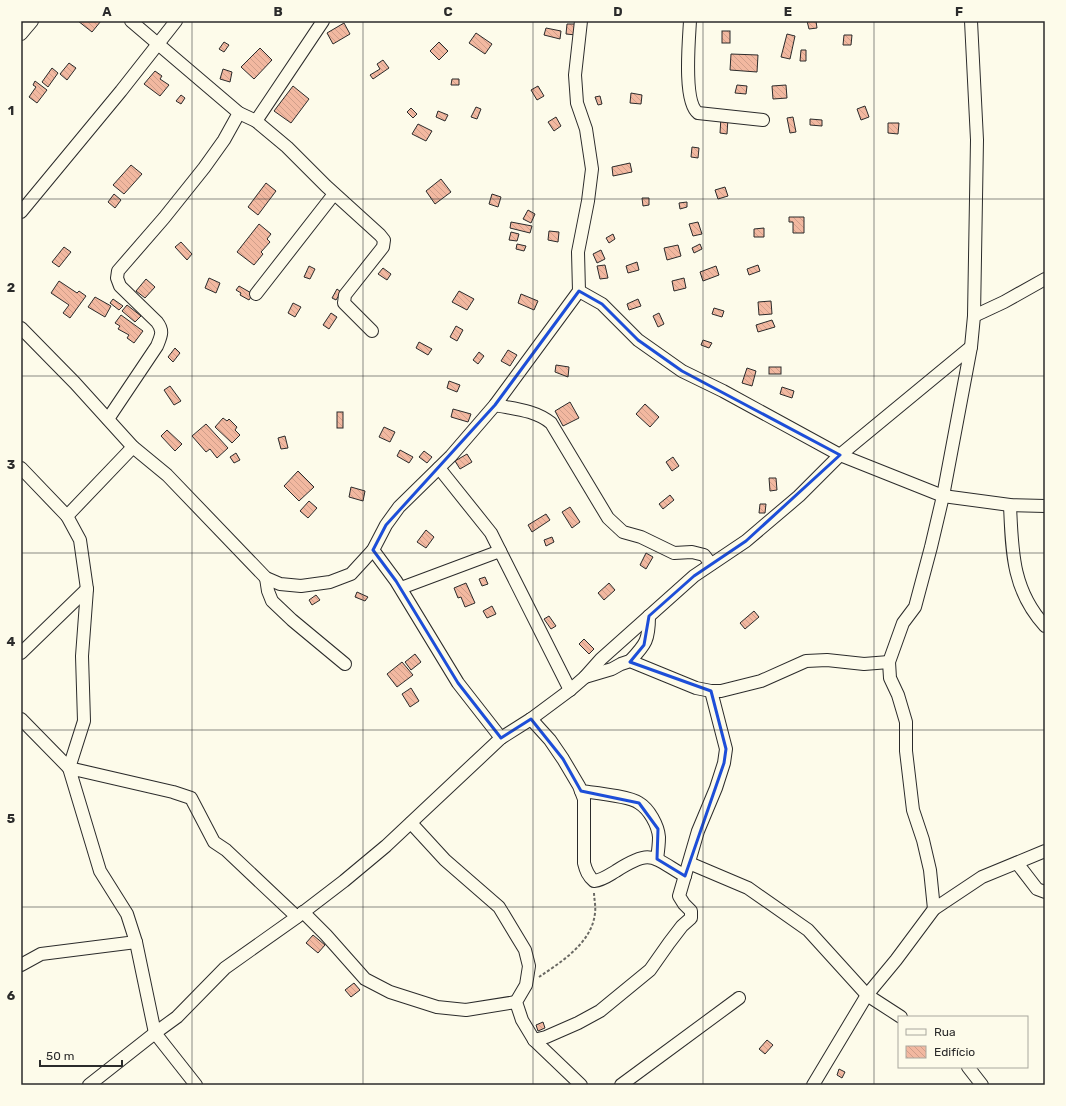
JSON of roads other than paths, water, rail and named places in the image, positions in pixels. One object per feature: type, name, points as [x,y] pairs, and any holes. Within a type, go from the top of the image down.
[{"type":"street","points":[[21,34],[32,21]]},
{"type":"street","points":[[131,21],[239,113],[256,121],[287,147],[334,194],[384,240],[383,248],[344,294],[344,303],[372,331]]},
{"type":"street","points":[[21,212],[121,91],[176,21]]},
{"type":"street","points":[[256,121],[323,21]]},
{"type":"street","points":[[21,328],[133,447],[167,475],[266,578],[280,584],[301,586],[330,582],[351,574],[373,550],[386,525],[399,507],[439,468],[495,405],[579,291],[578,252],[588,201],[592,169],[586,129],[577,103],[576,75],[581,21]]},
{"type":"street","points":[[690,21],[688,73],[694,110],[698,113],[763,120]]},
{"type":"street","points":[[934,909],[930,870],[923,840],[913,810],[906,751],[906,722],[898,695],[890,678],[889,662],[903,623],[915,608],[943,496],[971,347],[974,316],[977,140],[971,21]]},
{"type":"street","points":[[108,419],[157,346],[161,336],[161,328],[157,322],[120,286],[117,278],[118,271],[164,218],[204,168],[224,140],[239,113]]},
{"type":"street","points":[[256,294],[334,194]]},
{"type":"street","points":[[974,316],[1004,302],[1045,279]]},
{"type":"street","points":[[579,291],[602,304],[638,340],[682,371],[723,391],[840,455],[943,496],[1010,505],[1045,506]]},
{"type":"street","points":[[89,1085],[177,1017],[225,968],[344,881],[386,846],[501,738],[531,719],[570,690],[585,677],[600,659],[694,576],[746,542],[799,496],[840,455],[971,347]]},
{"type":"street","points":[[495,405],[533,413],[544,417],[551,423],[608,518],[623,532],[641,537],[674,553],[692,552],[704,555],[711,564]]},
{"type":"street","points":[[67,516],[133,447]]},
{"type":"street","points":[[21,468],[67,516],[80,540],[87,588],[82,656],[84,721],[69,768]]},
{"type":"street","points":[[439,468],[491,533],[570,690]]},
{"type":"street","points":[[1010,505],[1014,558],[1019,584],[1029,604],[1045,626]]},
{"type":"street","points":[[373,550],[400,588],[458,683],[501,738]]},
{"type":"street","points":[[400,588],[500,551]]},
{"type":"street","points":[[266,578],[268,591],[272,601],[292,620],[345,664]]},
{"type":"street","points":[[21,653],[87,588]]},
{"type":"street","points":[[585,677],[612,669],[630,661],[644,646],[649,632],[649,616]]},
{"type":"street","points":[[630,661],[696,688],[711,691],[721,691],[761,681],[806,661],[827,660],[864,664],[889,662]]},
{"type":"street","points":[[534,1040],[546,1037],[578,1024],[600,1011],[650,970],[682,926],[691,918],[691,911],[679,896],[698,831],[720,776],[726,749],[711,691]]},
{"type":"street","points":[[21,719],[69,768],[100,871],[127,914],[136,942],[155,1033],[196,1085]]},
{"type":"street","points":[[531,719],[550,740],[563,759],[584,798],[584,863],[590,878],[594,881],[600,880],[630,862],[640,858],[650,857],[657,859],[685,876]]},
{"type":"street","points":[[69,768],[173,792],[191,798],[214,842],[226,850],[326,935],[365,979],[390,992],[437,1007],[466,1010],[516,1002]]},
{"type":"street","points":[[581,791],[618,797],[639,803],[650,815],[658,829],[659,838],[657,859]]},
{"type":"street","points":[[411,823],[445,860],[499,907],[525,950],[529,966],[526,985],[516,1002],[522,1020],[534,1040],[581,1085]]},
{"type":"street","points":[[813,1085],[867,995],[896,960],[934,909],[982,877],[1045,851]]},
{"type":"street","points":[[689,863],[748,888],[808,930],[867,995],[899,1016]]},
{"type":"street","points":[[1016,863],[1037,889],[1045,892]]},
{"type":"street","points":[[21,965],[41,954],[136,942]]},
{"type":"street","points":[[621,1085],[739,998]]},
{"type":"street","points":[[969,1068],[982,1085]]}]
